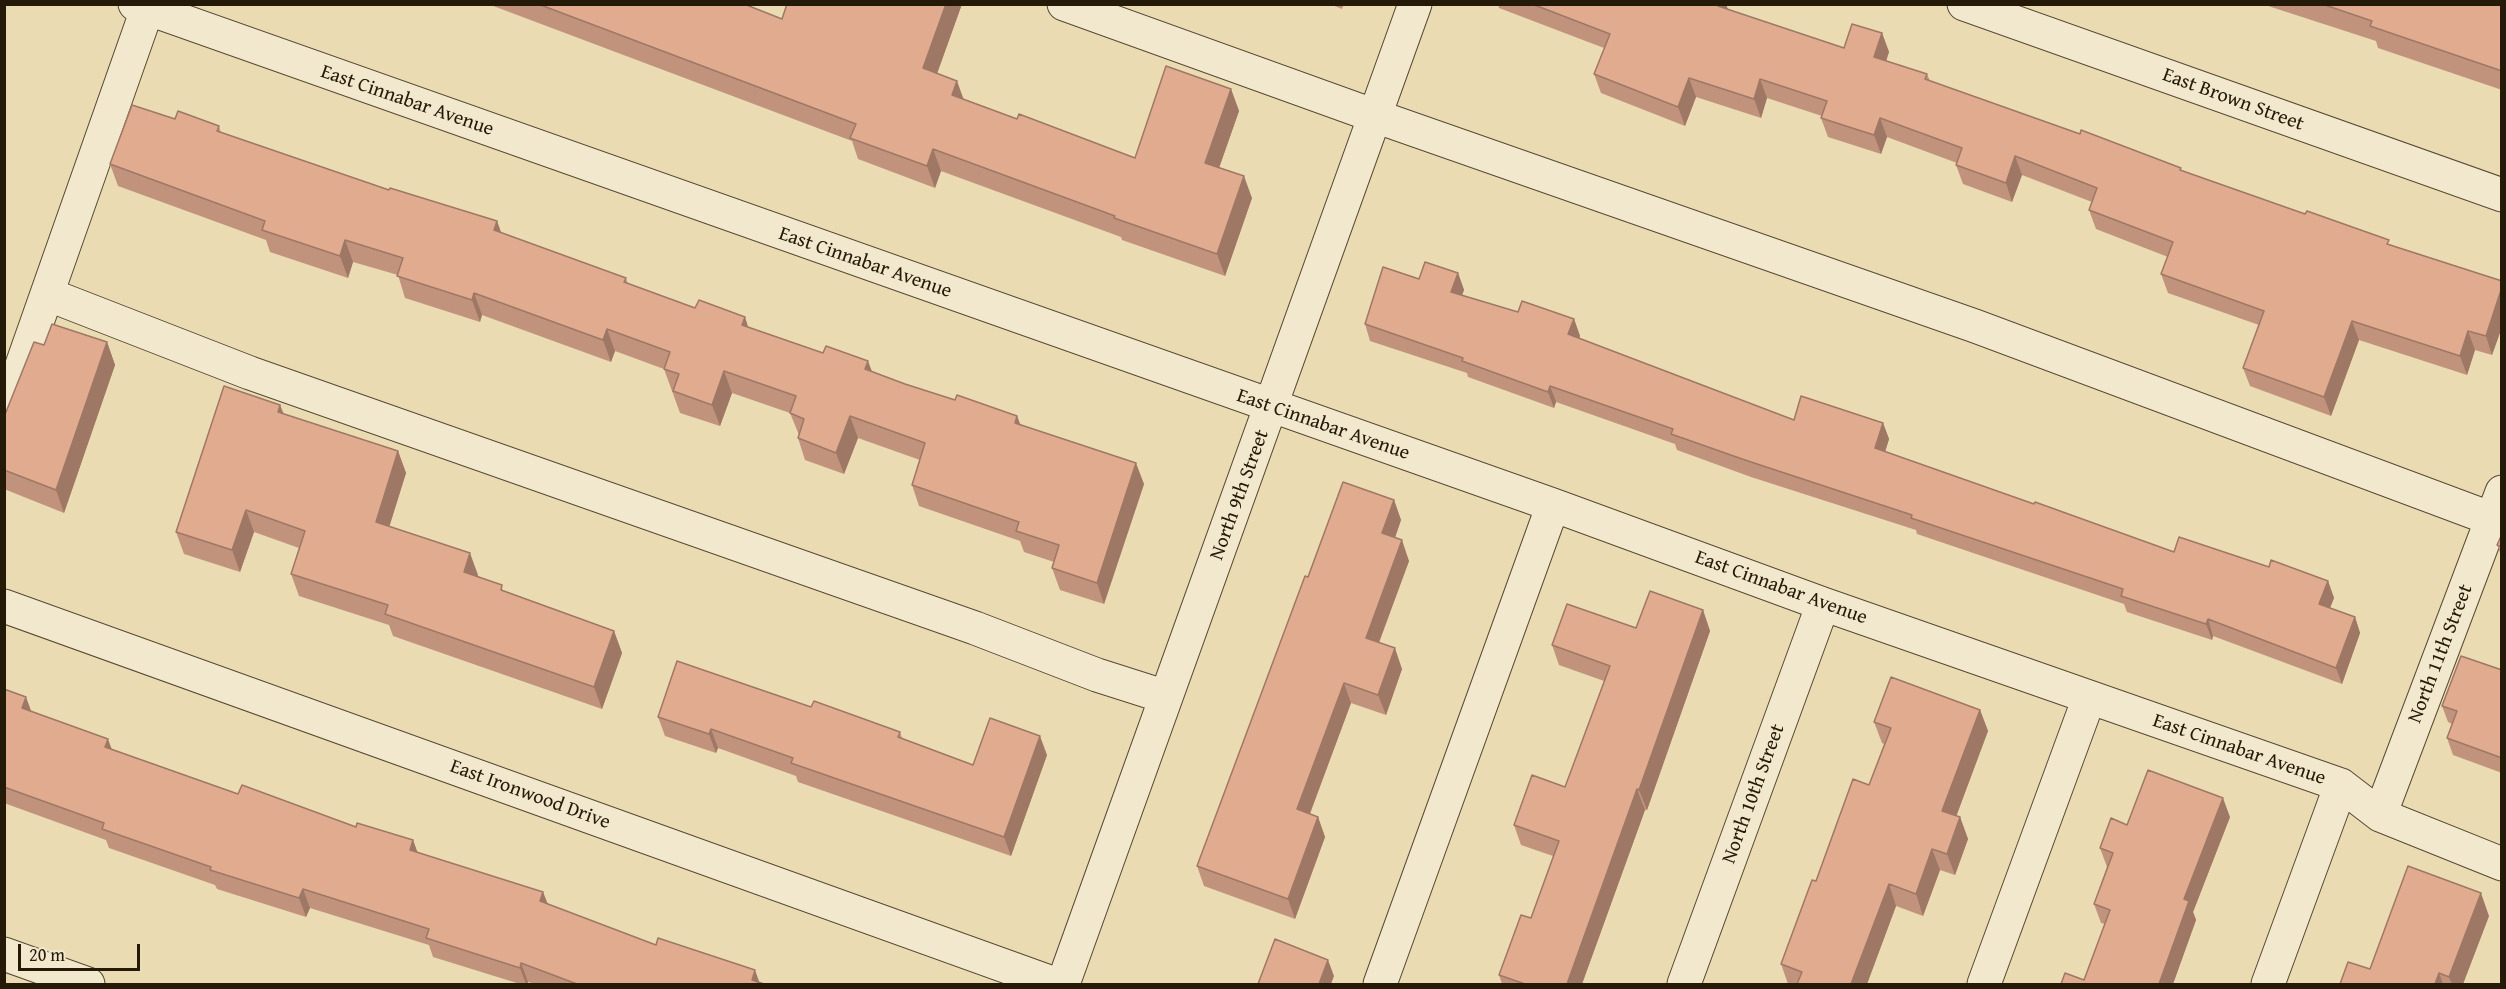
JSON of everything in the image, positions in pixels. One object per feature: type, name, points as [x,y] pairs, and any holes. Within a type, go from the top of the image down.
[{"type":"street","points":[[1064,4],[1375,117],[2497,506]]},
{"type":"street","name":"North 9th Street","points":[[1063,984],[1415,4]]},
{"type":"street","name":"East Brown Street","points":[[1964,4],[2502,195]]},
{"type":"street","points":[[4,416],[144,6]]},
{"type":"street","name":"East Cinnabar Avenue","points":[[144,6],[1823,604],[2341,785],[2380,815],[2502,864]]},
{"type":"street","points":[[47,294],[250,373],[953,620],[1097,675],[1166,697]]},
{"type":"street","points":[[1380,984],[1553,506]]},
{"type":"street","name":"North 11th Street","points":[[2380,815],[2497,506]]},
{"type":"street","name":"North 10th Street","points":[[1684,984],[1823,604]]},
{"type":"street","name":"East Ironwood Drive","points":[[4,606],[1055,984]]},
{"type":"street","points":[[1984,984],[2089,698]]},
{"type":"street","points":[[2268,984],[2341,785]]},
{"type":"street","points":[[4,954],[88,984]]},
{"type":"building","points":[[538,4],[744,4],[782,19],[787,4],[946,4],[923,68],[957,81],[952,95],[1017,119],[1019,114],[1135,158],[1166,66],[1231,89],[1205,163],[1244,176],[1217,254],[1114,218],[1115,216],[933,149],[927,166],[850,138],[856,124]]},
{"type":"building","points":[[1532,4],[1718,4],[1718,6],[1844,48],[1852,24],[1882,33],[1874,57],[1927,74],[1925,79],[2080,134],[2081,130],[2181,168],[2180,170],[2305,214],[2307,211],[2389,240],[2387,244],[2502,281],[2502,287],[2486,336],[2468,331],[2460,356],[2352,321],[2324,397],[2243,368],[2264,311],[2161,274],[2173,242],[2089,210],[2097,188],[2015,156],[2006,183],[1956,165],[1962,148],[1880,118],[1874,135],[1821,118],[1827,101],[1760,79],[1754,99],[1689,78],[1678,107],[1594,74],[1610,34]]},
{"type":"building","points":[[2322,4],[2502,4],[2502,71],[2370,26],[2372,21]]},
{"type":"building","points":[[132,105],[175,119],[178,111],[219,126],[217,131],[389,190],[390,188],[497,221],[494,230],[626,278],[624,282],[695,308],[699,300],[745,317],[742,325],[823,353],[826,346],[868,361],[865,369],[955,400],[957,395],[1017,416],[1015,423],[1136,463],[1097,583],[1052,568],[1059,545],[1016,531],[1019,522],[912,485],[925,443],[850,416],[836,453],[798,438],[804,419],[790,413],[796,396],[724,371],[712,405],[673,391],[679,374],[664,369],[670,352],[607,329],[603,340],[474,293],[472,300],[397,276],[403,258],[345,240],[340,256],[262,230],[265,221],[110,164]]},
{"type":"building","points":[[1425,262],[1458,273],[1451,292],[1518,312],[1522,301],[1574,319],[1568,334],[1794,420],[1801,396],[1883,423],[1875,448],[2034,504],[2035,502],[2174,552],[2179,537],[2269,567],[2271,560],[2328,581],[2319,604],[2355,617],[2336,668],[2208,619],[2206,624],[2121,596],[2123,589],[1671,434],[1673,429],[1550,386],[1548,392],[1462,361],[1463,358],[1365,324],[1383,267],[1419,279]]},
{"type":"building","points":[[52,324],[107,342],[56,490],[4,470],[4,417],[34,342],[44,345]]},
{"type":"building","points":[[224,386],[280,405],[278,412],[398,451],[376,522],[470,553],[464,572],[502,585],[501,590],[614,631],[594,687],[385,614],[388,605],[291,574],[305,531],[246,510],[232,550],[176,532]]},
{"type":"building","points":[[1343,482],[1394,500],[1382,533],[1402,540],[1366,638],[1395,648],[1378,695],[1344,683],[1297,809],[1318,817],[1288,899],[1197,866],[1305,576],[1308,577]]},
{"type":"building","points":[[2502,534],[2502,547],[2497,545]]},
{"type":"building","points":[[1650,591],[1703,610],[1567,984],[1525,984],[1499,975],[1521,915],[1531,918],[1559,841],[1514,825],[1532,775],[1565,787],[1610,666],[1552,645],[1567,604],[1636,628]]},
{"type":"building","points":[[2461,656],[2502,670],[2502,758],[2447,738],[2457,711],[2442,706]]},
{"type":"building","points":[[677,661],[811,707],[814,701],[900,732],[898,737],[973,765],[990,718],[1040,736],[1004,837],[791,763],[793,758],[711,729],[709,734],[658,717]]},
{"type":"building","points":[[1891,677],[1980,710],[1942,811],[1960,817],[1947,854],[1932,849],[1916,894],[1889,884],[1851,984],[1797,984],[1802,972],[1781,964],[1812,880],[1816,881],[1853,779],[1869,785],[1891,728],[1874,722]]},
{"type":"building","points":[[4,689],[26,697],[22,708],[108,739],[105,747],[238,794],[242,785],[356,827],[357,823],[413,840],[410,850],[543,892],[540,901],[656,945],[658,938],[755,970],[752,980],[764,984],[577,984],[521,963],[520,968],[426,938],[429,929],[303,889],[299,898],[210,870],[211,867],[102,829],[104,823],[4,787]]},
{"type":"building","points":[[2148,770],[2223,798],[2184,899],[2189,901],[2159,984],[2061,984],[2065,973],[2084,980],[2110,910],[2094,904],[2113,853],[2100,848],[2111,818],[2127,825]]},
{"type":"building","points":[[2408,866],[2481,893],[2449,977],[2439,973],[2435,984],[2340,984],[2348,962],[2370,969]]},
{"type":"building","points":[[1275,939],[1328,960],[1319,984],[1258,984]]}]
